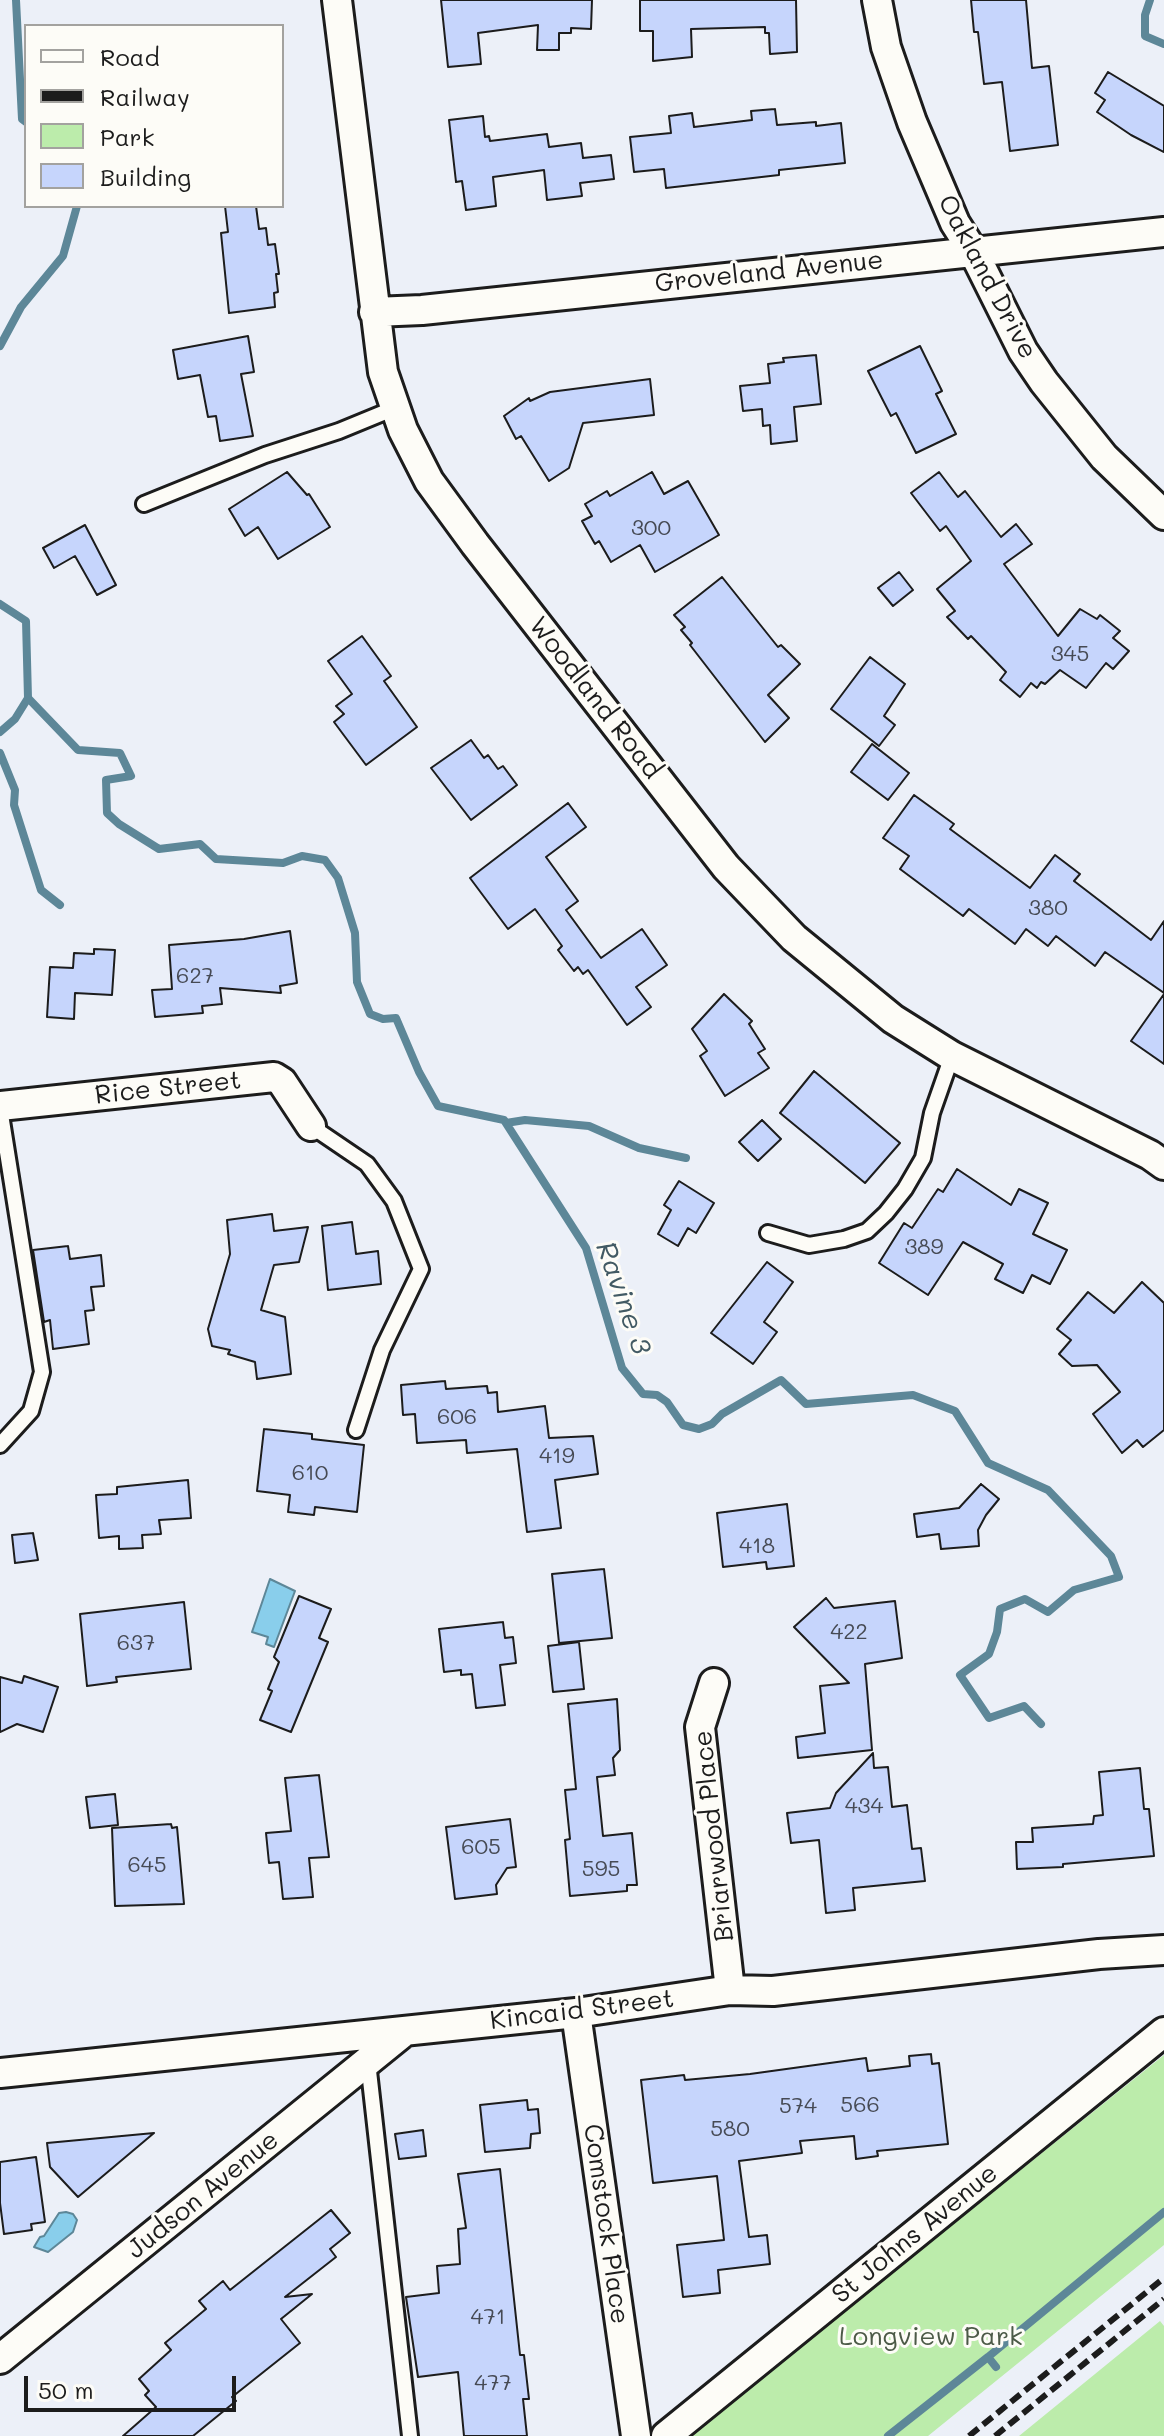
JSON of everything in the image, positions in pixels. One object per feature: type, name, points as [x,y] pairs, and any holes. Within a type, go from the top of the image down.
[{"type":"street","name":"Oakland Drive","points":[[877,0],[886,47],[912,122],[955,223],[974,253],[1023,351],[1104,457],[1164,515]]},
{"type":"street","name":"Woodland Road","points":[[338,9],[383,372],[403,430],[429,481],[456,519],[726,867],[794,938],[893,1019],[952,1056],[1150,1155],[1164,1165]]},
{"type":"street","name":"Groveland Avenue","points":[[374,312],[422,310],[1164,232]]},
{"type":"street","name":"Rice Street","points":[[0,1107],[274,1077],[282,1082],[311,1126]]},
{"type":"street","name":"Briarwood Place","points":[[714,1683],[700,1727],[730,1990]]},
{"type":"street","name":"Kincaid Street","points":[[0,2073],[576,2013],[730,1990],[773,1991],[1099,1954],[1164,1950]]},
{"type":"street","name":"Comstock Place","points":[[576,2013],[636,2436]]},
{"type":"street","name":"Judson Avenue","points":[[0,2359],[406,2030]]},
{"type":"street","name":"St Johns Avenue","points":[[666,2436],[1164,2032]]},
{"type":"lane","points":[[144,504],[265,455],[339,431],[395,408]]},
{"type":"lane","points":[[768,1233],[809,1245],[867,1231],[886,1213],[923,1158],[932,1113],[952,1056]]},
{"type":"lane","points":[[0,1107],[42,1372],[31,1411],[0,1445]]},
{"type":"lane","points":[[311,1126],[367,1164],[394,1201],[421,1269],[382,1350],[356,1430]]},
{"type":"lane","points":[[368,2061],[410,2436]]},
{"type":"green space","name":"Longview Park","points":[[1164,2055],[1164,2245],[928,2436],[689,2436]]},
{"type":"green space","points":[[1160,2321],[1164,2326],[1164,2436],[1019,2436]]},
{"type":"water","points":[[270,1579],[295,1591],[274,1647],[266,1644],[268,1637],[252,1632]]},
{"type":"water","points":[[59,2213],[73,2214],[77,2220],[73,2232],[48,2252],[34,2247]]},
{"type":"building","points":[[441,0],[592,0],[591,29],[571,28],[571,33],[559,33],[559,50],[537,50],[538,25],[478,33],[481,64],[448,67]]},
{"type":"building","points":[[640,0],[796,0],[797,52],[770,54],[769,33],[765,33],[765,27],[691,29],[692,57],[653,61],[653,31],[640,31]]},
{"type":"building","points":[[971,0],[1026,0],[1032,68],[1049,66],[1058,145],[1010,151],[1002,82],[984,84]]},
{"type":"building","points":[[1108,72],[1164,106],[1164,152],[1097,112],[1105,100],[1095,93]]},
{"type":"building","points":[[775,109],[777,125],[841,123],[845,163],[779,170],[779,175],[666,188],[664,169],[634,172],[630,137],[671,133],[669,116],[692,113],[694,127],[752,120],[751,111]]},
{"type":"building","points":[[483,116],[485,137],[489,136],[490,141],[547,134],[549,147],[581,143],[583,158],[611,155],[614,179],[580,183],[582,196],[547,200],[544,170],[493,177],[496,206],[466,210],[462,181],[456,182],[449,120]]},
{"type":"building","points":[[225,208],[256,208],[259,229],[266,228],[268,245],[275,244],[279,274],[276,274],[278,292],[274,293],[275,307],[229,313],[221,233],[228,232]]},
{"type":"building","points":[[248,336],[254,372],[241,374],[253,436],[220,441],[216,416],[208,417],[200,375],[178,379],[173,350]]},
{"type":"building","points":[[920,346],[942,391],[936,394],[956,434],[916,453],[896,413],[891,416],[868,371]]},
{"type":"building","points":[[816,355],[821,404],[794,407],[797,441],[771,444],[770,425],[763,426],[762,409],[743,411],[740,386],[770,383],[768,364],[784,362],[783,358]]},
{"type":"building","points":[[650,379],[654,415],[583,423],[569,468],[549,481],[521,436],[516,439],[504,416],[529,398],[530,401],[550,392]]},
{"type":"building","points":[[287,472],[309,494],[330,527],[278,559],[258,527],[245,536],[229,509]]},
{"type":"building","points":[[652,472],[664,494],[688,481],[719,535],[655,572],[640,545],[611,562],[599,541],[595,544],[582,521],[592,516],[585,504],[607,491],[610,496]]},
{"type":"building","points":[[939,472],[958,497],[965,491],[1001,537],[1016,524],[1032,544],[1004,564],[1058,636],[1080,609],[1097,619],[1100,615],[1120,631],[1113,638],[1129,651],[1113,669],[1106,663],[1086,688],[1060,670],[1037,688],[1031,683],[1020,697],[1000,680],[1006,672],[971,636],[968,639],[947,617],[955,611],[937,589],[971,561],[946,526],[940,531],[911,493]]},
{"type":"building","points":[[85,525],[116,585],[97,595],[75,556],[54,568],[43,548]]},
{"type":"building","points":[[899,572],[913,590],[893,606],[878,588]]},
{"type":"building","points":[[722,577],[778,647],[781,645],[800,664],[768,695],[789,718],[765,742],[690,645],[692,643],[681,630],[685,627],[674,615]]},
{"type":"building","points":[[362,636],[391,676],[384,681],[417,727],[366,765],[334,722],[344,714],[336,706],[352,694],[328,661]]},
{"type":"building","points":[[870,657],[905,684],[884,716],[895,725],[879,746],[831,709]]},
{"type":"building","points":[[471,740],[484,758],[488,755],[498,769],[503,766],[517,785],[471,820],[431,768]]},
{"type":"building","points":[[872,744],[909,773],[888,800],[851,772]]},
{"type":"building","points":[[914,795],[954,824],[950,829],[1030,888],[1055,855],[1080,874],[1074,881],[1151,940],[1164,921],[1164,993],[1105,952],[1095,966],[1056,936],[1048,946],[1026,929],[1015,944],[969,909],[963,916],[900,869],[909,856],[883,838]]},
{"type":"building","points":[[568,803],[586,827],[546,857],[578,901],[566,910],[601,958],[642,929],[667,965],[636,987],[651,1007],[627,1025],[588,970],[583,974],[578,967],[574,971],[558,950],[562,946],[535,909],[508,929],[470,878]]},
{"type":"building","points":[[290,931],[297,983],[280,986],[281,993],[220,988],[222,1004],[202,1006],[203,1013],[155,1017],[152,990],[172,989],[169,945],[244,939]]},
{"type":"building","points":[[94,949],[115,950],[112,995],[75,993],[74,1019],[47,1017],[50,967],[73,968],[74,953],[94,954]]},
{"type":"building","points":[[724,994],[752,1021],[749,1024],[765,1049],[758,1053],[769,1068],[725,1096],[700,1056],[707,1051],[692,1029]]},
{"type":"building","points":[[1164,994],[1164,1064],[1131,1041]]},
{"type":"building","points":[[814,1071],[900,1143],[865,1183],[780,1113]]},
{"type":"building","points":[[762,1120],[781,1139],[758,1161],[739,1142]]},
{"type":"building","points":[[957,1169],[1011,1205],[1019,1189],[1048,1203],[1033,1234],[1067,1250],[1050,1284],[1032,1275],[1023,1293],[995,1279],[1003,1264],[963,1242],[928,1295],[879,1263],[904,1223],[912,1228],[938,1189],[943,1192]]},
{"type":"building","points":[[679,1181],[714,1203],[696,1233],[688,1228],[678,1246],[658,1234],[671,1210],[664,1205]]},
{"type":"building","points":[[272,1214],[274,1231],[308,1227],[299,1262],[274,1265],[261,1310],[285,1317],[291,1374],[257,1379],[255,1362],[228,1354],[230,1350],[212,1346],[208,1329],[230,1254],[227,1220]]},
{"type":"building","points":[[352,1222],[356,1254],[378,1251],[381,1284],[328,1290],[322,1226]]},
{"type":"building","points":[[68,1246],[70,1259],[101,1255],[104,1286],[91,1287],[94,1310],[85,1311],[89,1344],[53,1349],[50,1320],[44,1322],[33,1250]]},
{"type":"building","points":[[767,1262],[793,1282],[764,1322],[777,1332],[753,1364],[711,1333]]},
{"type":"building","points":[[1142,1282],[1164,1303],[1164,1430],[1143,1447],[1137,1440],[1122,1453],[1093,1414],[1120,1392],[1097,1365],[1072,1366],[1059,1354],[1071,1340],[1057,1329],[1088,1292],[1114,1313]]},
{"type":"building","points":[[445,1381],[446,1389],[487,1386],[488,1393],[497,1392],[498,1412],[545,1406],[549,1438],[593,1436],[598,1474],[555,1480],[561,1528],[527,1532],[517,1449],[467,1453],[466,1440],[417,1443],[415,1414],[403,1415],[401,1385]]},
{"type":"building","points":[[264,1429],[312,1434],[312,1439],[364,1445],[357,1512],[315,1507],[314,1515],[288,1512],[290,1495],[257,1491]]},
{"type":"building","points":[[188,1480],[191,1518],[159,1520],[161,1534],[142,1535],[143,1548],[119,1549],[119,1536],[99,1538],[96,1495],[117,1494],[117,1487]]},
{"type":"building","points":[[981,1484],[999,1499],[978,1530],[979,1546],[941,1549],[939,1534],[917,1537],[914,1514],[959,1508]]},
{"type":"building","points":[[787,1504],[794,1566],[767,1569],[766,1562],[723,1567],[717,1513]]},
{"type":"building","points":[[33,1533],[38,1560],[15,1563],[12,1535]]},
{"type":"building","points":[[604,1569],[612,1638],[559,1643],[552,1574]]},
{"type":"building","points":[[299,1596],[331,1609],[319,1638],[328,1642],[291,1732],[260,1720],[279,1662],[274,1657]]},
{"type":"building","points":[[826,1598],[834,1608],[895,1601],[902,1658],[865,1664],[872,1750],[798,1758],[796,1737],[825,1733],[820,1686],[849,1683],[794,1627]]},
{"type":"building","points":[[184,1602],[191,1669],[116,1677],[117,1682],[87,1686],[80,1614]]},
{"type":"building","points":[[503,1622],[505,1638],[513,1637],[516,1663],[500,1665],[505,1705],[476,1708],[472,1674],[461,1675],[461,1670],[444,1672],[439,1629]]},
{"type":"building","points":[[579,1642],[584,1689],[553,1692],[548,1646]]},
{"type":"building","points":[[24,1676],[58,1687],[43,1732],[17,1724],[0,1732],[0,1677],[22,1683]]},
{"type":"building","points":[[617,1699],[620,1750],[613,1758],[615,1775],[597,1777],[603,1836],[632,1833],[637,1885],[627,1885],[627,1891],[570,1896],[565,1840],[570,1839],[565,1790],[576,1789],[568,1704]]},
{"type":"building","points":[[873,1753],[874,1768],[888,1767],[892,1807],[907,1805],[912,1849],[921,1848],[925,1881],[853,1888],[855,1910],[826,1913],[819,1840],[791,1843],[787,1813],[830,1808],[836,1793]]},
{"type":"building","points":[[1140,1768],[1144,1809],[1149,1809],[1154,1856],[1017,1869],[1016,1842],[1033,1842],[1032,1828],[1093,1824],[1094,1816],[1103,1815],[1099,1772]]},
{"type":"building","points":[[319,1775],[329,1857],[309,1858],[313,1897],[283,1899],[279,1862],[269,1863],[266,1833],[291,1831],[285,1778]]},
{"type":"building","points":[[115,1794],[118,1825],[90,1828],[86,1797]]},
{"type":"building","points":[[510,1819],[516,1867],[507,1868],[496,1885],[497,1894],[455,1899],[446,1827]]},
{"type":"building","points":[[171,1824],[172,1828],[177,1827],[184,1904],[115,1906],[112,1828]]},
{"type":"building","points":[[931,2054],[932,2064],[939,2063],[948,2144],[877,2151],[878,2156],[856,2159],[854,2136],[800,2141],[802,2153],[739,2161],[749,2237],[767,2235],[770,2264],[718,2270],[720,2293],[683,2297],[677,2245],[724,2240],[717,2176],[653,2183],[641,2080],[684,2075],[685,2080],[750,2074],[866,2058],[868,2071],[910,2066],[909,2056]]},
{"type":"building","points":[[527,2100],[528,2110],[538,2109],[540,2133],[531,2134],[530,2148],[485,2152],[480,2105]]},
{"type":"building","points":[[423,2130],[426,2156],[399,2159],[395,2134]]},
{"type":"building","points":[[154,2133],[78,2197],[50,2167],[47,2143]]},
{"type":"building","points":[[36,2157],[45,2222],[31,2224],[32,2230],[4,2234],[0,2162]]},
{"type":"building","points":[[500,2169],[520,2355],[524,2355],[529,2399],[523,2399],[527,2436],[464,2436],[458,2372],[418,2377],[406,2297],[439,2293],[437,2266],[460,2264],[458,2229],[466,2228],[458,2174]]},
{"type":"building","points":[[331,2210],[350,2233],[330,2249],[336,2257],[285,2297],[312,2294],[281,2319],[300,2343],[232,2397],[236,2401],[193,2436],[123,2436],[156,2407],[145,2395],[149,2391],[139,2379],[171,2350],[165,2343],[206,2309],[199,2301],[223,2281],[230,2290]]},
{"type":"waterway","name":"Ravine 3","points":[[16,0],[24,120]]},
{"type":"waterway","points":[[1150,0],[1145,15],[1145,36],[1164,44]]},
{"type":"waterway","name":"Ravine 3","points":[[0,346],[21,307],[63,256],[76,208]]},
{"type":"waterway","name":"Ravine 3","points":[[0,604],[26,621],[28,698],[78,750],[120,753],[131,776],[106,780],[107,813],[119,824],[159,849],[200,844],[216,859],[283,863],[302,856],[325,860],[338,878],[355,933],[357,982],[370,1014],[383,1019],[396,1018],[419,1072],[438,1106],[504,1120],[586,1248],[622,1368],[643,1394],[657,1395],[667,1402],[683,1425],[699,1429],[781,1380],[806,1404],[913,1395],[955,1411],[988,1463],[1048,1490],[1111,1556],[1119,1577],[1074,1590],[1048,1612],[1025,1599],[1000,1609],[997,1632],[989,1654],[960,1675],[989,1718],[1024,1706],[1041,1724]]},
{"type":"waterway","name":"Ravine 3","points":[[0,732],[15,719],[28,698]]},
{"type":"waterway","name":"Ravine 3","points":[[0,753],[15,790],[14,805],[41,890],[60,905]]},
{"type":"waterway","name":"Ravine 3","points":[[506,1123],[525,1120],[589,1126],[639,1148],[686,1158]]},
{"type":"waterway","points":[[996,2367],[988,2357],[1164,2212]]},
{"type":"waterway","points":[[888,2436],[988,2357]]},
{"type":"railway","points":[[969,2436],[1164,2278]]},
{"type":"railway","points":[[995,2436],[1164,2299]]}]
